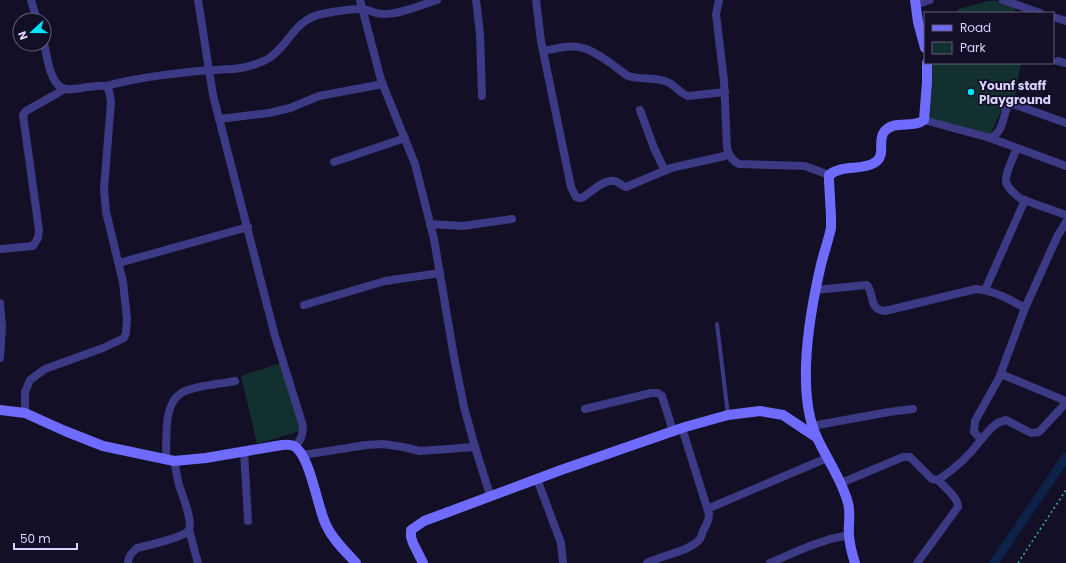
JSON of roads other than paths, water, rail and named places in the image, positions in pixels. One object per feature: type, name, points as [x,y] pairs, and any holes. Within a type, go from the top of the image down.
[{"type":"street","points":[[31,0],[35,12]]},
{"type":"street","points":[[198,0],[213,94],[219,119],[248,227],[274,336],[303,426],[303,434],[295,447]]},
{"type":"street","points":[[360,0],[383,84],[415,164],[430,224],[456,364],[475,447],[490,496]]},
{"type":"street","points":[[0,249],[33,246],[38,238],[39,230],[24,115],[26,111],[65,89],[101,85],[106,86],[134,79],[238,68],[260,62],[271,58],[283,46],[295,29],[309,18],[321,14],[362,9],[385,14],[437,0]]},
{"type":"street","points":[[476,0],[480,34],[482,96]]},
{"type":"street","points":[[536,0],[543,51],[571,187],[576,197],[582,198],[602,184],[615,181],[626,187],[665,171],[729,155]]},
{"type":"street","points":[[924,43],[915,2],[930,0]]},
{"type":"street","points":[[1003,0],[1021,3],[1038,12]]},
{"type":"street","points":[[718,2],[716,14],[725,92],[727,148],[729,155],[734,162],[739,164],[805,166],[829,175]]},
{"type":"street","points":[[1054,17],[1066,21]]},
{"type":"street","points":[[543,51],[560,48],[582,47],[594,53],[628,76],[633,78],[664,80],[688,96],[725,92]]},
{"type":"street","points":[[46,52],[54,80],[58,86],[65,89]]},
{"type":"street","points":[[924,120],[927,64]]},
{"type":"street","points":[[219,119],[269,113],[290,108],[319,96],[383,84]]},
{"type":"street","points":[[25,413],[25,392],[30,380],[45,369],[103,348],[124,338],[126,333],[127,319],[123,282],[106,212],[104,190],[111,101],[106,86]]},
{"type":"street","points":[[990,138],[997,134],[1006,110],[1010,105],[1017,105],[1066,122]]},
{"type":"street","points":[[640,110],[665,171]]},
{"type":"street","points":[[924,120],[985,138],[990,138],[1066,166]]},
{"type":"street","points":[[855,563],[849,535],[850,515],[848,503],[840,483],[816,437],[812,426],[806,391],[807,345],[815,290],[828,242],[830,228],[831,216],[828,181],[829,175],[839,169],[874,164],[881,155],[882,135],[885,131],[896,125],[915,125],[924,120]]},
{"type":"street","points":[[334,162],[405,138]]},
{"type":"street","points":[[1017,148],[1006,179],[1008,186],[1016,196],[1066,215]]},
{"type":"street","points":[[985,290],[1025,200]]},
{"type":"street","points":[[430,224],[463,226],[512,219]]},
{"type":"street","points":[[980,441],[979,437],[974,432],[975,421],[1001,374],[1025,308],[1058,235],[1066,222]]},
{"type":"street","points":[[119,263],[248,227]]},
{"type":"street","points":[[304,305],[385,281],[440,274]]},
{"type":"street","points":[[815,290],[868,286],[871,289],[875,307],[885,311],[976,289],[985,290],[1003,296],[1025,308]]},
{"type":"street","points":[[0,303],[2,349],[0,358]]},
{"type":"street","points":[[938,480],[965,458],[1000,421],[1006,420],[1031,433],[1039,432],[1066,402],[1001,374]]},
{"type":"street","points":[[198,563],[189,530],[188,514],[170,460],[168,415],[173,400],[180,393],[190,389],[235,381]]},
{"type":"street","points":[[585,409],[651,393],[658,393],[662,396],[678,430],[707,509],[709,520],[701,538],[698,541],[673,554],[647,563]]},
{"type":"street","points":[[812,426],[913,409]]},
{"type":"street","points":[[0,410],[25,413],[103,446],[170,460],[206,458],[282,445],[290,445],[295,447],[305,459],[326,525],[332,537],[356,563]]},
{"type":"street","points":[[423,563],[411,537],[412,530],[415,526],[424,521],[537,479],[678,430],[728,415],[760,411],[783,415],[816,437]]},
{"type":"street","points":[[303,455],[366,445],[382,444],[403,446],[420,451],[475,447]]},
{"type":"street","points":[[244,451],[248,521]]},
{"type":"street","points":[[840,483],[903,457],[910,456],[932,478],[938,480],[958,502],[958,507],[916,563]]},
{"type":"street","points":[[707,509],[827,458]]},
{"type":"street","points":[[537,479],[561,543],[563,563]]},
{"type":"street","points":[[128,563],[132,552],[137,548],[176,537],[189,530]]},
{"type":"street","points":[[770,563],[831,538],[849,535]]},
{"type":"lane","points":[[717,324],[728,415]]},
{"type":"waterway","points":[[994,563],[1066,457]]},
{"type":"place","name":"Younf staff Playground","points":[[971,92]]}]
